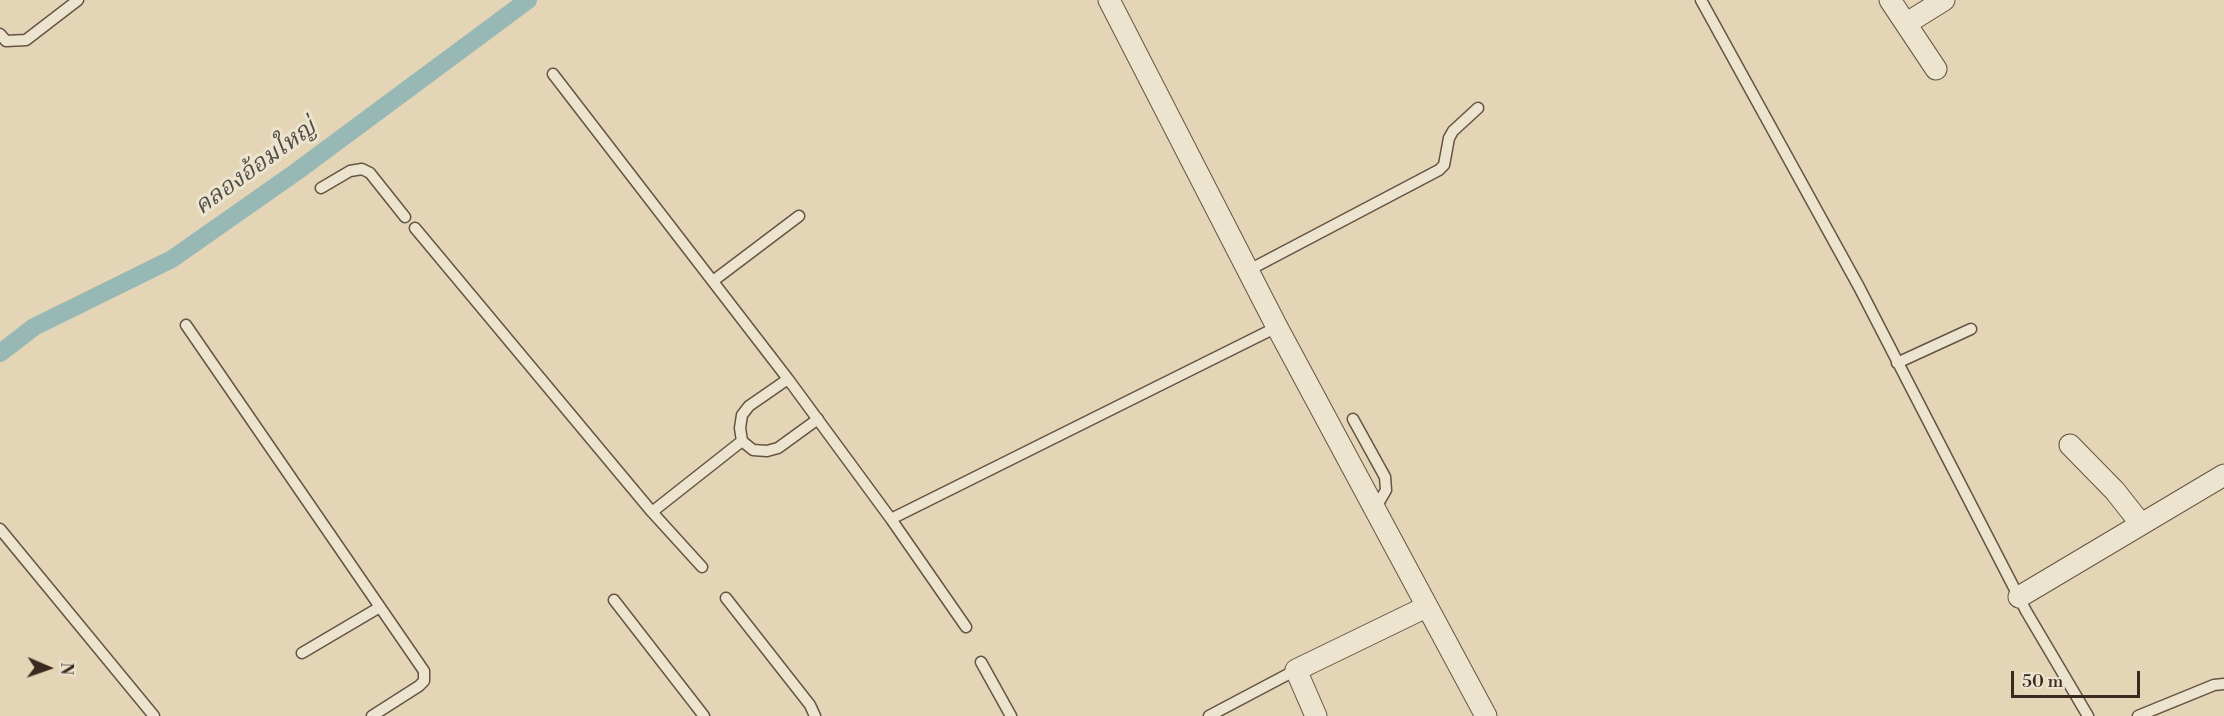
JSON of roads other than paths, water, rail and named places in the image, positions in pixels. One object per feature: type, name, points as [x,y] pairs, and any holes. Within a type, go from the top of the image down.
[{"type":"street","points":[[1890,0],[1936,69]]},
{"type":"street","points":[[1907,23],[1944,0]]},
{"type":"street","points":[[1114,1],[1277,327],[1486,716]]},
{"type":"street","points":[[2070,445],[2115,491],[2141,524]]},
{"type":"street","points":[[2019,597],[2224,475]]},
{"type":"street","points":[[1316,716],[1296,670],[1426,607]]},
{"type":"lane","points":[[0,34],[6,41],[26,40],[78,0]]},
{"type":"lane","points":[[1701,0],[1859,287],[2019,597],[2088,716]]},
{"type":"lane","points":[[553,74],[818,419],[966,627]]},
{"type":"lane","points":[[1249,270],[1439,170],[1444,165],[1449,138],[1453,131],[1478,108]]},
{"type":"lane","points":[[321,188],[350,171],[362,169],[370,173],[405,217]]},
{"type":"lane","points":[[712,281],[799,216]]},
{"type":"lane","points":[[415,228],[652,512],[702,567]]},
{"type":"lane","points":[[186,325],[424,670],[424,681],[372,716]]},
{"type":"lane","points":[[891,519],[1277,327]]},
{"type":"lane","points":[[1897,363],[1971,329]]},
{"type":"lane","points":[[788,379],[749,406],[742,415],[740,428],[742,441],[753,450],[767,451],[778,448],[818,419]]},
{"type":"lane","points":[[1353,419],[1385,477],[1386,490],[1375,510]]},
{"type":"lane","points":[[652,512],[742,441]]},
{"type":"lane","points":[[0,529],[154,716]]},
{"type":"lane","points":[[726,598],[810,705],[815,716]]},
{"type":"lane","points":[[614,600],[704,716]]},
{"type":"lane","points":[[302,653],[381,607]]},
{"type":"lane","points":[[981,662],[1011,716]]},
{"type":"lane","points":[[1209,716],[1296,670]]},
{"type":"lane","points":[[2138,716],[2214,685],[2224,684]]},
{"type":"waterway","name":"คลองอ้อมใหญ่","points":[[0,353],[34,327],[172,259],[296,172],[528,0]]}]
